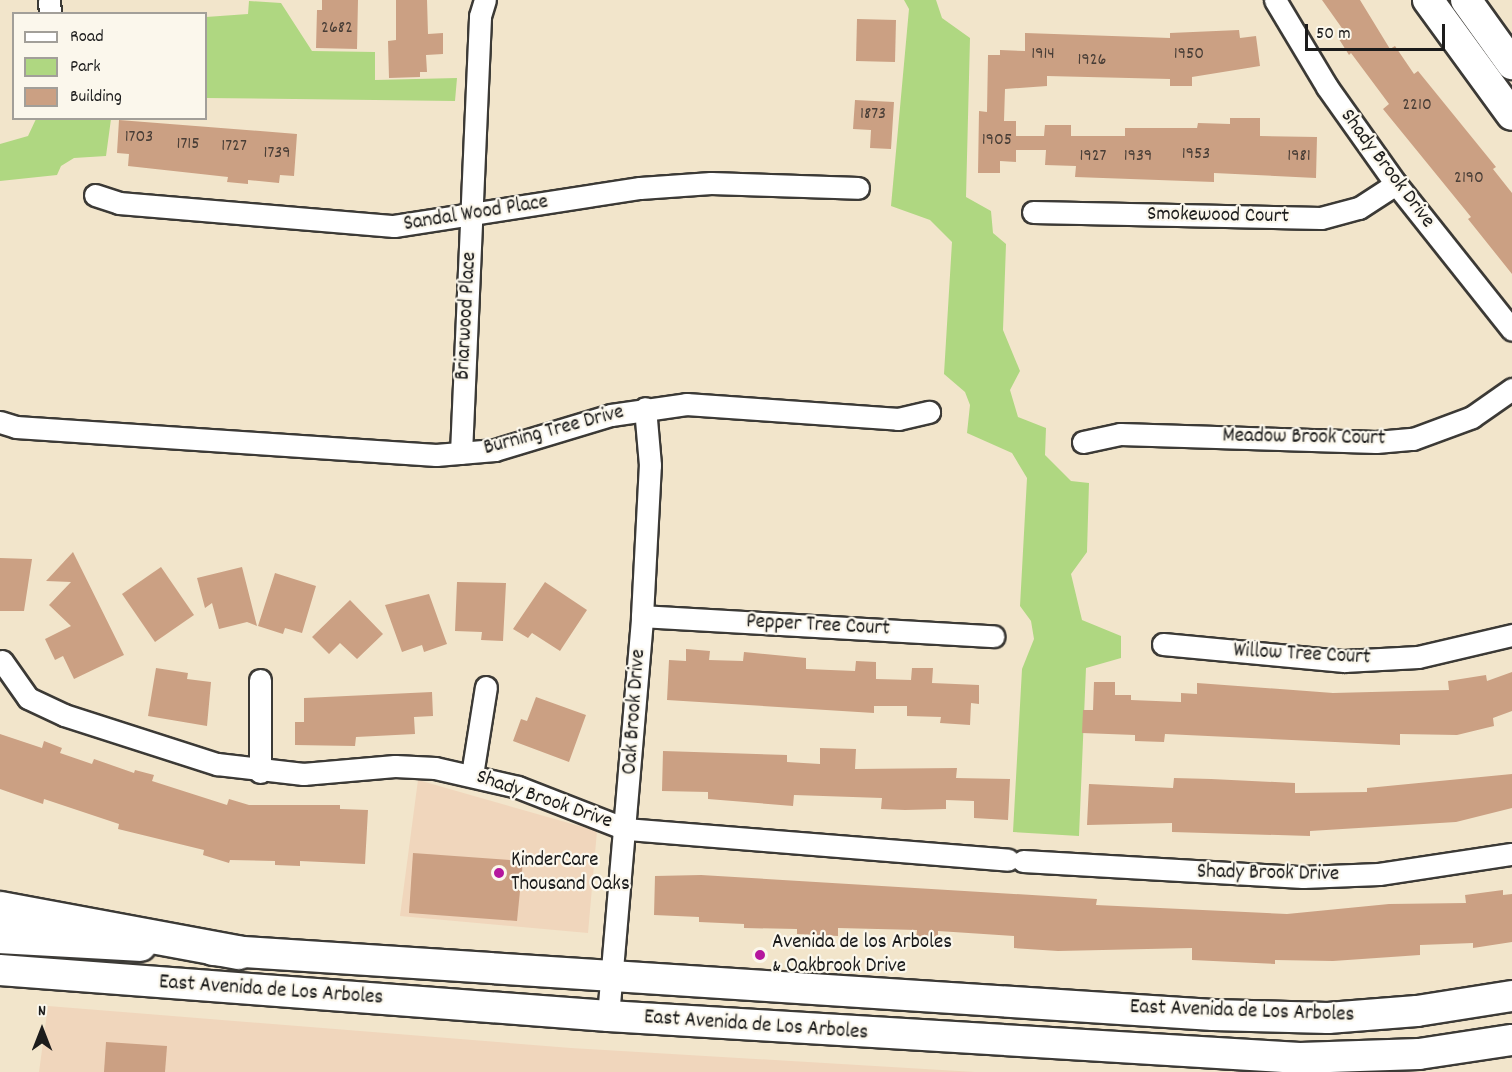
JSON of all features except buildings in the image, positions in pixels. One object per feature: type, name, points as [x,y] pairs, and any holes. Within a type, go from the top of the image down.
[{"type":"highway","points":[[0,908],[238,952]]},
{"type":"main road","points":[[1428,0],[1512,115]]},
{"type":"main road","points":[[1466,0],[1512,64]]},
{"type":"main road","name":"East Avenida de Los Arboles","points":[[0,938],[613,974],[1214,1015],[1328,1018],[1417,1011],[1512,996]]},
{"type":"main road","name":"East Avenida de Los Arboles","points":[[0,970],[608,1016],[1328,1060],[1419,1054],[1512,1040]]},
{"type":"street","name":"Briarwood Place","points":[[461,453],[480,16],[486,0]]},
{"type":"street","name":"Shady Brook Drive","points":[[1275,0],[1326,87],[1396,184],[1512,330]]},
{"type":"street","name":"Sandal Wood Place","points":[[95,195],[119,203],[394,226],[640,188],[711,183],[858,188]]},
{"type":"street","name":"Smokewood Court","points":[[1033,212],[1321,218],[1359,208],[1396,184]]},
{"type":"street","name":"Meadow Brook Court","points":[[1083,442],[1120,434],[1376,442],[1413,439],[1472,417],[1512,389]]},
{"type":"street","name":"Burning Tree Drive","points":[[0,422],[16,427],[436,455],[495,450],[645,408],[686,404],[898,419],[928,412]]},
{"type":"street","name":"Oak Brook Drive","points":[[608,1016],[626,829],[642,616],[650,465],[645,408]]},
{"type":"street","name":"Pepper Tree Court","points":[[642,616],[993,636]]},
{"type":"street","name":"Willow Tree Court","points":[[1163,644],[1344,661],[1418,657],[1512,635]]},
{"type":"street","name":"Shady Brook Drive","points":[[3,661],[28,698],[64,715],[217,764],[260,772],[303,774],[395,766],[472,775],[518,787],[626,829],[1015,861],[1303,877],[1379,873],[1512,854]]},
{"type":"street","points":[[260,680],[260,772]]},
{"type":"street","points":[[472,775],[486,687]]},
{"type":"shaded area","name":"KinderCare Thousand Oaks","points":[[418,780],[597,831],[588,933],[400,916]]},
{"type":"shaded area","points":[[48,1006],[571,1048],[975,1072],[39,1072]]},
{"type":"green space","points":[[904,0],[936,0],[942,18],[970,38],[966,197],[991,211],[993,233],[1006,244],[1003,330],[1020,371],[1010,390],[1018,417],[1046,428],[1045,455],[1071,481],[1089,483],[1087,552],[1071,574],[1082,620],[1121,636],[1121,658],[1086,668],[1079,836],[1013,832],[1022,669],[1034,639],[1031,621],[1020,606],[1027,478],[1012,453],[967,433],[970,405],[965,392],[944,374],[952,242],[930,220],[891,206],[909,9]]},
{"type":"green space","points":[[249,1],[281,3],[312,51],[375,52],[375,80],[457,78],[455,101],[207,98],[207,17],[248,14]]},
{"type":"green space","points":[[36,120],[111,120],[106,156],[74,158],[61,166],[57,175],[0,181],[0,144],[28,136]]},
{"type":"place","name":"KinderCare Thousand Oaks","points":[[499,873]]},
{"type":"place","name":"Avenida de los Arboles & Oakbrook Drive","points":[[760,955]]}]
